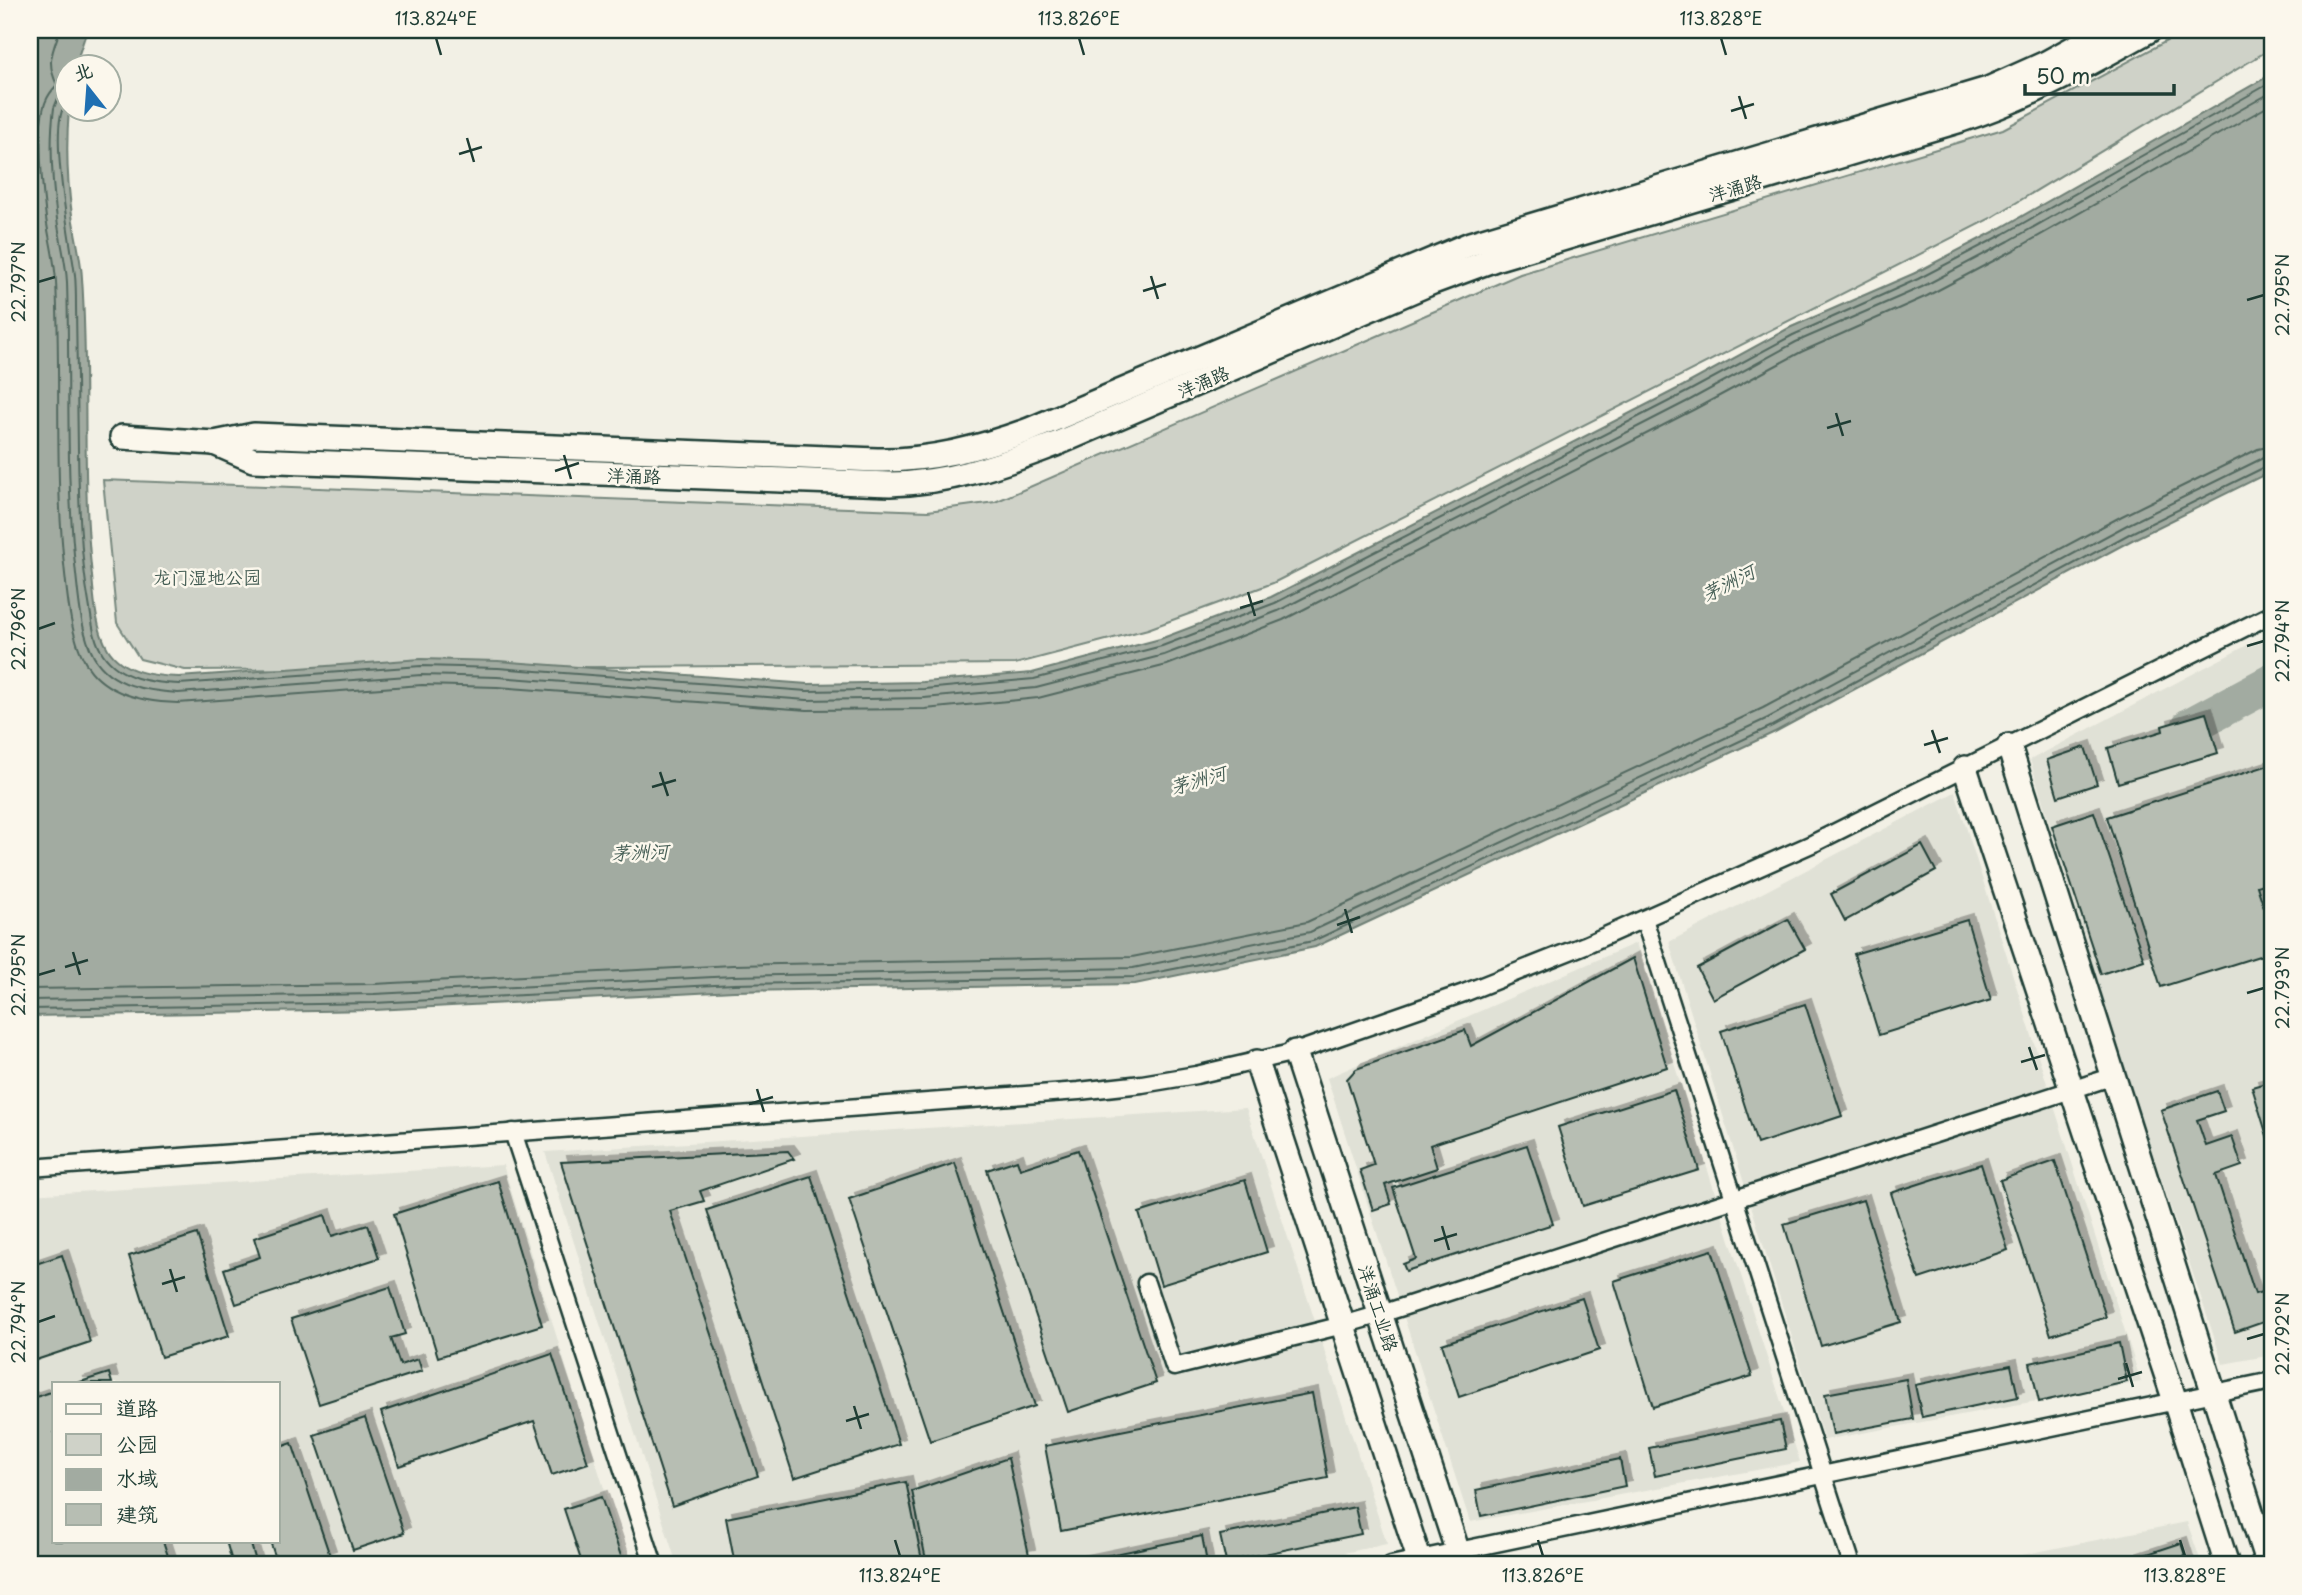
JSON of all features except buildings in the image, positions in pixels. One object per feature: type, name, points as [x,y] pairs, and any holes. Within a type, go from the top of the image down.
[{"type":"street","name":"洋涌路","points":[[122,437],[214,443],[254,435],[877,460],[906,460],[957,453],[1029,430],[1470,244],[1988,89],[2036,68],[2106,30]]},
{"type":"street","name":"洋涌路","points":[[214,443],[253,460],[879,484],[911,483],[962,475],[1056,444],[1433,282],[1498,258],[2011,103],[2057,82],[2150,30]]},
{"type":"street","points":[[30,1168],[1079,1091],[1142,1084],[1257,1062],[1295,1052],[1464,992],[1585,945],[1814,844],[2272,614]]},
{"type":"street","points":[[2009,746],[2268,1565]]},
{"type":"street","points":[[1965,768],[2227,1565]]},
{"type":"street","points":[[1644,919],[1852,1565]]},
{"type":"street","name":"洋涌工业路","points":[[1295,1052],[1460,1558]]},
{"type":"street","points":[[1257,1062],[1421,1562]]},
{"type":"street","points":[[1146,1283],[1174,1367],[1381,1314],[2114,1076]]},
{"type":"street","points":[[513,1132],[654,1565]]},
{"type":"street","points":[[1391,1565],[1460,1558],[1822,1475],[2272,1381]]},
{"type":"shaded area","points":[[2272,632],[2272,1355],[2223,1364],[2127,1076],[2030,760]]},
{"type":"shaded area","points":[[1955,792],[2141,1382],[1824,1440],[1669,942]]},
{"type":"shaded area","points":[[1636,943],[1800,1462],[1470,1522],[1327,1078]]},
{"type":"shaded area","points":[[1246,1108],[1387,1544],[1286,1565],[677,1565],[545,1152]]},
{"type":"shaded area","points":[[503,1165],[628,1565],[30,1565],[30,1195]]},
{"type":"shaded area","points":[[2187,1522],[2202,1565],[1972,1565]]},
{"type":"green space","name":"龙门湿地公园","points":[[2187,30],[2272,30],[2272,48],[1991,218],[1273,583],[1148,629],[1015,664],[185,670],[140,659],[117,623],[103,480],[928,511],[995,502],[1520,274],[2003,129]]},
{"type":"water","name":"茅洲河","points":[[30,30],[87,30],[80,52],[52,52],[52,122],[68,122],[69,189],[82,278],[87,502],[98,624],[108,649],[122,663],[140,672],[179,677],[421,659],[498,661],[808,684],[923,682],[1032,673],[1160,639],[1271,597],[1683,386],[1789,328],[1915,273],[2001,228],[2272,74],[2272,471],[2134,539],[1775,732],[1315,947],[1135,984],[734,991],[375,1010],[30,1016]]},
{"type":"waterway","points":[[2190,726],[2272,682]]}]
